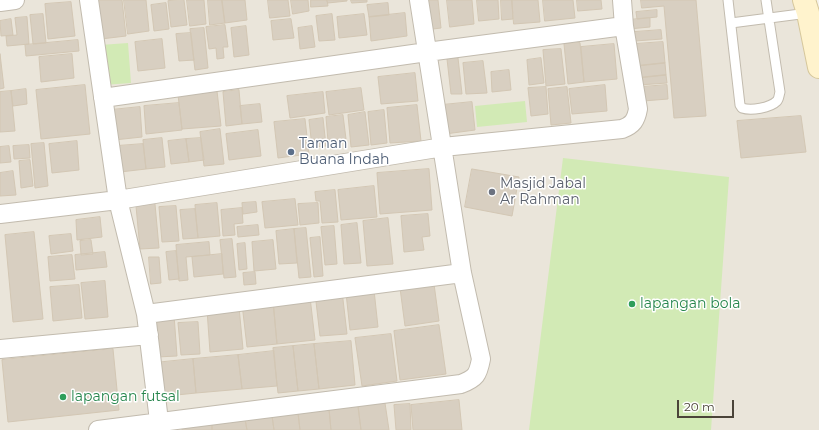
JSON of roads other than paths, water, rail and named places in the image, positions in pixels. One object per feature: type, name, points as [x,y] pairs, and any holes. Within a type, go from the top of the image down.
[{"type":"main road","points":[[806,7],[819,67]]},
{"type":"street","points":[[0,2],[15,0]]},
{"type":"street","points":[[89,0],[118,200],[146,314],[159,421]]},
{"type":"street","points":[[98,430],[159,421],[461,384],[473,379],[478,371],[481,359],[462,273],[420,0]]},
{"type":"street","points":[[0,214],[118,200],[443,146],[622,129],[631,125],[636,119],[638,109],[624,26],[622,0]]},
{"type":"street","points":[[103,98],[427,52],[624,26]]},
{"type":"street","points":[[146,314],[462,273]]},
{"type":"street","points":[[0,349],[149,335]]},
{"type":"lane","points":[[728,0],[740,105],[742,108],[748,109],[774,104],[778,100],[780,92],[766,0]]},
{"type":"lane","points":[[731,23],[770,19],[806,7]]},
{"type":"place","name":"Taman Buana Indah","points":[[291,152]]},
{"type":"place","name":"Masjid Jabal Ar Rahman","points":[[492,192]]},
{"type":"place","name":"lapangan bola","points":[[632,304]]},
{"type":"place","name":"lapangan futsal","points":[[63,397]]}]
